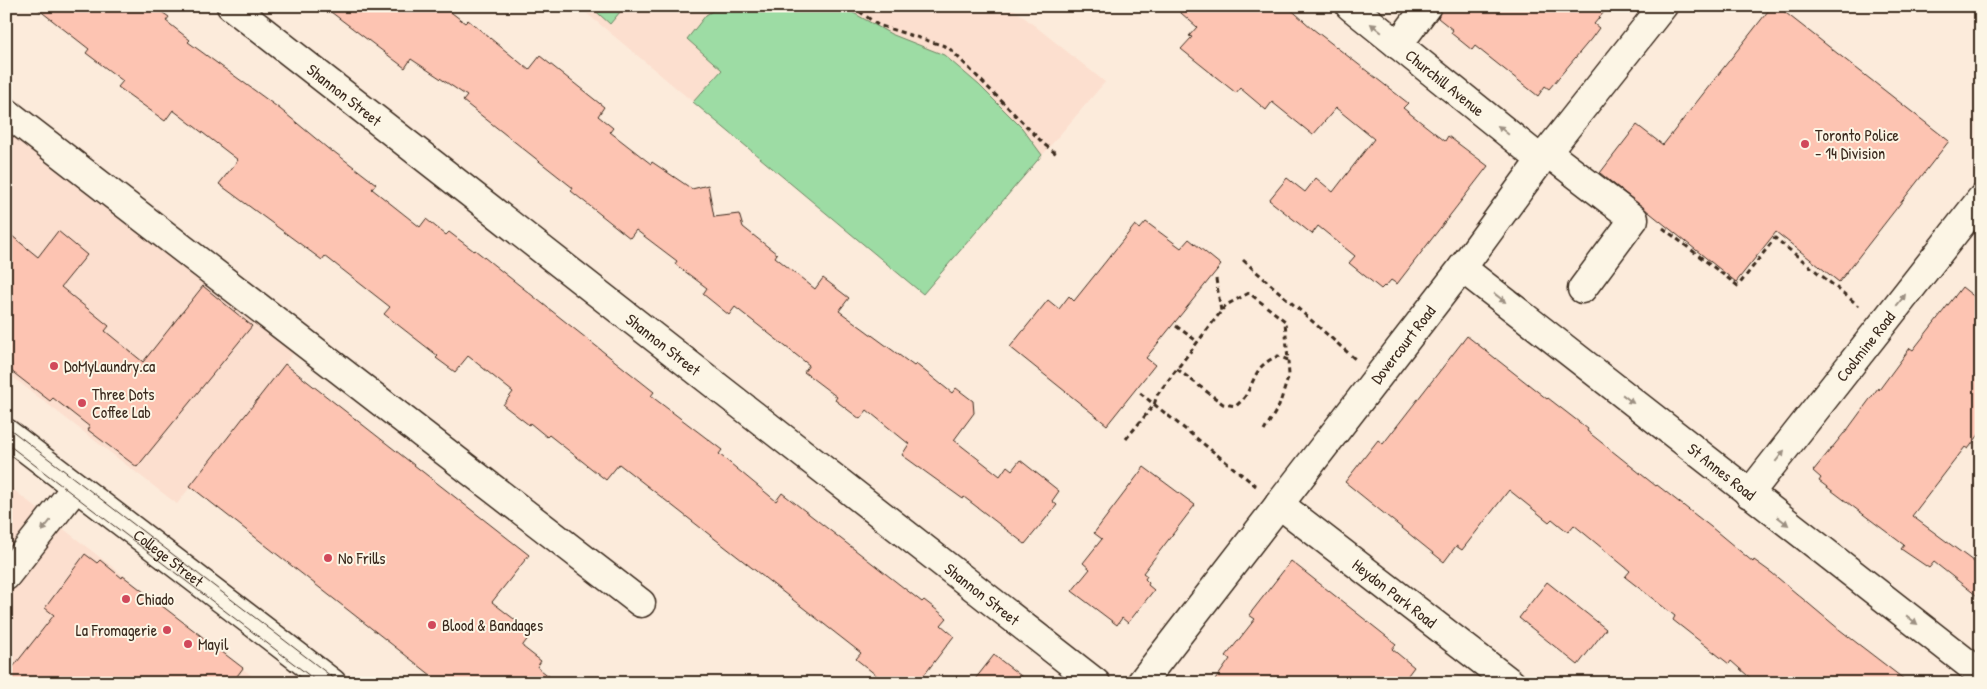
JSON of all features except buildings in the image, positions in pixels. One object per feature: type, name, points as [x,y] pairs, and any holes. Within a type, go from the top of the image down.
[{"type":"street","name":"Shannon Street","points":[[231,6],[1096,683]]},
{"type":"street","name":"Churchill Avenue","points":[[1350,6],[1544,156],[1634,220],[1582,289]]},
{"type":"street","points":[[1398,45],[1427,6]]},
{"type":"street","name":"Dovercourt Road","points":[[1141,683],[1462,268],[1544,156],[1663,6]]},
{"type":"street","points":[[6,112],[641,603]]},
{"type":"street","name":"Coolmine Road","points":[[1750,494],[1981,199]]},
{"type":"street","name":"St Annes Road","points":[[1462,268],[1981,674]]},
{"type":"street","name":"College Street","points":[[6,433],[332,683]]},
{"type":"street","points":[[6,576],[76,487]]},
{"type":"street","name":"Heydon Park Road","points":[[1279,504],[1510,683]]},
{"type":"path","points":[[852,6],[878,25],[948,47],[1045,146],[1058,155]]},
{"type":"path","points":[[1661,226],[1738,286],[1775,238],[1862,308]]},
{"type":"path","points":[[1243,260],[1355,359]]},
{"type":"path","points":[[1216,279],[1222,311]]},
{"type":"path","points":[[1126,439],[1154,405],[1157,395],[1226,305],[1249,293],[1285,320],[1289,375],[1279,406],[1264,431]]},
{"type":"path","points":[[1176,326],[1198,342]]},
{"type":"path","points":[[1177,369],[1223,404],[1236,406],[1247,394],[1255,374],[1266,361],[1278,356],[1288,360]]},
{"type":"path","points":[[1140,393],[1257,486]]},
{"type":"shaded area","points":[[578,6],[1010,6],[1105,82],[923,294]]},
{"type":"shaded area","points":[[6,125],[295,351],[177,504],[6,372]]},
{"type":"shaded area","points":[[6,484],[261,683],[40,683],[6,656]]},
{"type":"green space","points":[[590,6],[625,6],[610,24]]},
{"type":"green space","points":[[720,6],[841,6],[891,34],[944,55],[979,85],[1022,128],[1042,155],[923,294],[693,102],[722,70],[687,39],[706,15]]},
{"type":"tram line","points":[[6,426],[340,683]]},
{"type":"tram line","points":[[6,443],[319,683]]},
{"type":"place","name":"Toronto Police - 14 Division","points":[[1805,144]]},
{"type":"place","name":"DoMyLaundry.ca","points":[[54,366]]},
{"type":"place","name":"Three Dots Coffee Lab","points":[[82,403]]},
{"type":"place","name":"No Frills","points":[[328,558]]},
{"type":"place","name":"Chiado","points":[[126,599]]},
{"type":"place","name":"Blood & Bandages","points":[[432,625]]},
{"type":"place","name":"La Fromagerie","points":[[167,630]]},
{"type":"place","name":"Mayil","points":[[188,644]]}]
